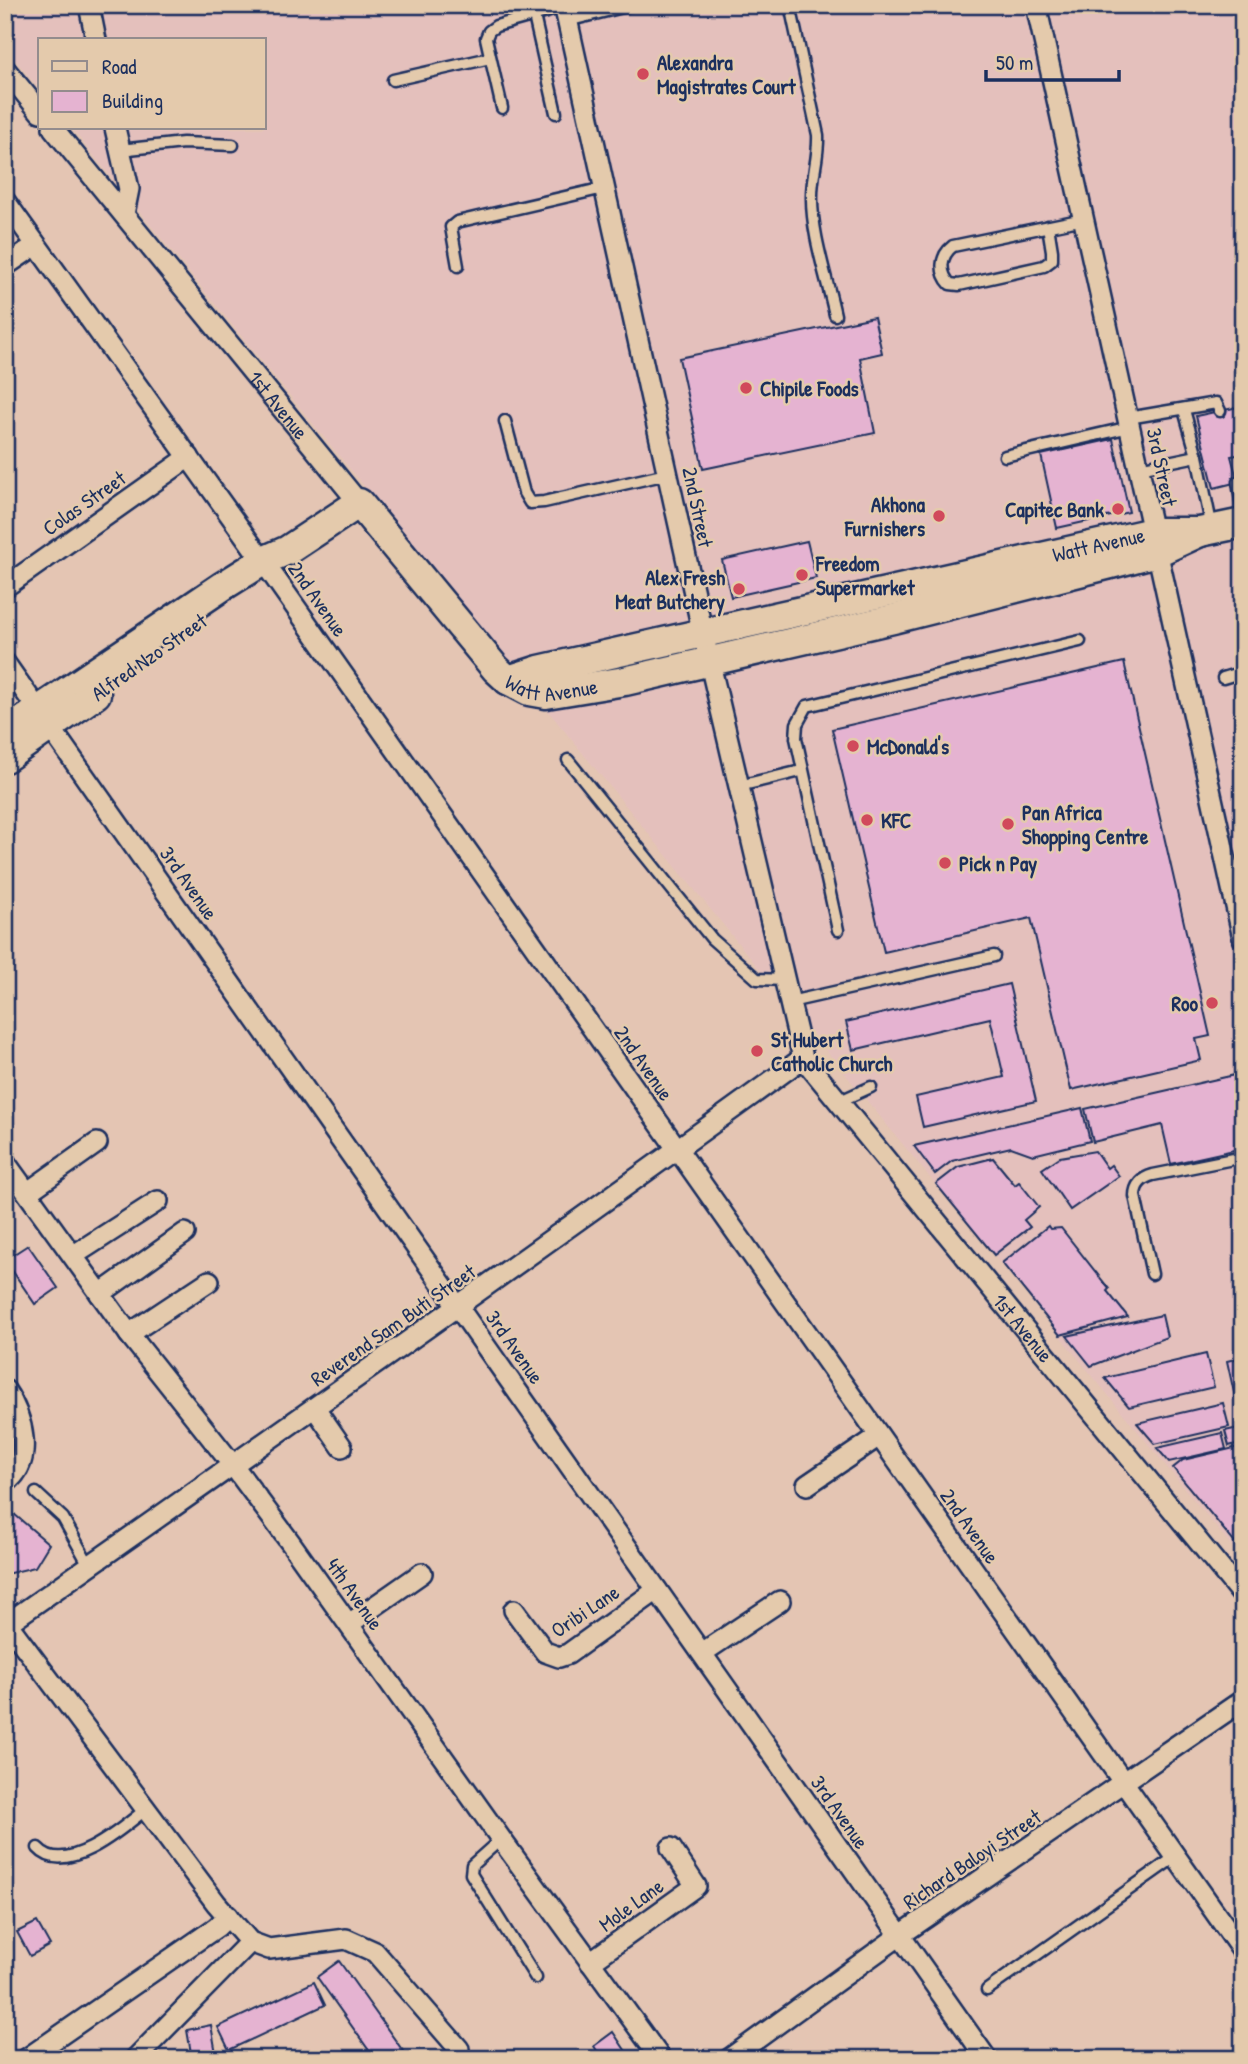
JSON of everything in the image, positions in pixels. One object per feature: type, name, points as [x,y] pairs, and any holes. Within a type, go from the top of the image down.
[{"type":"street","points":[[89,5],[96,38]]},
{"type":"street","name":"3rd Street","points":[[1036,5],[1243,938]]},
{"type":"street","name":"2nd Street","points":[[565,11],[703,635],[803,1058]]},
{"type":"street","points":[[5,69],[38,110]]},
{"type":"street","name":"1st Avenue","points":[[54,130],[475,646],[508,680]]},
{"type":"street","points":[[115,130],[129,189],[124,214]]},
{"type":"street","name":"2nd Avenue","points":[[5,201],[189,457],[273,560],[677,1150],[1243,1952]]},
{"type":"street","points":[[5,266],[36,245]]},
{"type":"street","name":"Colas Street","points":[[5,587],[189,457]]},
{"type":"street","name":"Alfred Nzo Street","points":[[5,758],[45,718],[359,503]]},
{"type":"street","name":"Watt Avenue","points":[[508,680],[539,670],[1243,523]]},
{"type":"street","name":"Watt Avenue","points":[[508,680],[529,691],[546,694],[625,681],[710,662],[1155,542]]},
{"type":"street","name":"3rd Avenue","points":[[5,663],[987,2059]]},
{"type":"street","name":"Alfred Nzo Street","points":[[5,733],[45,718]]},
{"type":"street","name":"1st Avenue","points":[[803,1058],[1243,1596]]},
{"type":"street","name":"Reverend Sam Buti Street","points":[[6,1624],[459,1307],[803,1058]]},
{"type":"street","points":[[27,1192],[97,1143]]},
{"type":"street","name":"4th Avenue","points":[[6,1163],[129,1334],[232,1464],[349,1624],[661,2059]]},
{"type":"street","points":[[74,1255],[158,1201]]},
{"type":"street","points":[[100,1294],[185,1233]]},
{"type":"street","points":[[129,1334],[209,1281]]},
{"type":"street","points":[[5,1390],[20,1418],[23,1441],[18,1470],[5,1483]]},
{"type":"street","points":[[314,1408],[342,1447]]},
{"type":"street","points":[[807,1485],[878,1436]]},
{"type":"street","points":[[349,1624],[422,1573]]},
{"type":"street","name":"Oribi Lane","points":[[514,1610],[545,1652],[559,1657],[568,1654],[657,1590]]},
{"type":"street","points":[[702,1653],[780,1601]]},
{"type":"street","points":[[6,1624],[250,1942],[269,1949],[346,1940],[375,1952],[459,2049]]},
{"type":"street","name":"Richard Baloyi Street","points":[[729,2059],[899,1936],[1243,1700]]},
{"type":"street","name":"Mole Lane","points":[[590,1962],[696,1886],[671,1848]]},
{"type":"street","points":[[26,2059],[217,1927],[228,1916]]},
{"type":"street","points":[[135,2059],[250,1942]]},
{"type":"lane","points":[[502,108],[486,38],[489,31],[496,26],[534,16],[631,5]]},
{"type":"lane","points":[[790,5],[818,135],[819,151],[812,195],[814,223],[835,315]]},
{"type":"lane","points":[[534,16],[556,113]]},
{"type":"lane","points":[[393,80],[491,58]]},
{"type":"lane","points":[[120,150],[183,143],[233,145]]},
{"type":"lane","points":[[458,266],[451,235],[451,227],[457,222],[604,188]]},
{"type":"lane","points":[[1048,226],[1052,260],[1044,266],[959,285],[950,284],[945,279],[942,261],[944,252],[953,246],[1048,226],[1084,219]]},
{"type":"lane","points":[[1005,456],[1216,403],[1220,411]]},
{"type":"lane","points":[[1184,410],[1197,456],[1206,531]]},
{"type":"lane","points":[[505,421],[524,493],[530,503],[667,474]]},
{"type":"lane","points":[[1139,468],[1197,456]]},
{"type":"lane","points":[[1238,482],[1243,514]]},
{"type":"lane","points":[[838,930],[801,771],[796,738],[797,724],[807,706],[1080,641]]},
{"type":"lane","points":[[1223,678],[1243,672]]},
{"type":"lane","points":[[568,760],[712,939],[757,979],[785,980]]},
{"type":"lane","points":[[739,786],[801,771]]},
{"type":"lane","points":[[790,1002],[994,956]]},
{"type":"lane","points":[[840,1101],[871,1087]]},
{"type":"lane","points":[[1152,1274],[1135,1189],[1146,1177],[1243,1157]]},
{"type":"lane","points":[[36,1493],[63,1518],[89,1565]]},
{"type":"lane","points":[[38,1848],[50,1858],[62,1859],[85,1852],[146,1809]]},
{"type":"lane","points":[[501,1839],[472,1865],[471,1874],[536,1978]]},
{"type":"lane","points":[[987,1990],[1175,1857]]},
{"type":"shaded area","points":[[5,5],[1243,5],[1243,1560],[73,130],[266,130],[266,38],[38,38],[38,88],[5,47]]},
{"type":"building","points":[[874,317],[882,353],[860,358],[875,433],[703,469],[679,358]]},
{"type":"building","points":[[1243,406],[1243,454],[1231,456],[1238,482],[1214,488],[1196,416]]},
{"type":"building","points":[[1113,439],[1129,512],[1057,528],[1041,455]]},
{"type":"building","points":[[807,541],[816,578],[731,597],[722,560]]},
{"type":"building","name":"Pan Africa Shopping Centre","points":[[1124,662],[1210,1036],[1196,1039],[1201,1060],[1071,1090],[1031,918],[884,952],[832,729]]},
{"type":"building","points":[[1243,676],[1243,714],[1235,678]]},
{"type":"building","points":[[1009,984],[1036,1101],[923,1127],[916,1097],[1004,1077],[990,1018],[853,1050],[846,1022]]},
{"type":"building","points":[[1239,1074],[1243,1091],[1243,1148],[1171,1164],[1162,1125],[1093,1142],[1085,1109]]},
{"type":"building","points":[[1082,1108],[1090,1141],[1033,1155],[1011,1147],[952,1161],[935,1174],[914,1146]]},
{"type":"building","points":[[1095,1151],[1107,1168],[1111,1165],[1119,1176],[1070,1210],[1042,1169],[1060,1157]]},
{"type":"building","points":[[993,1158],[1015,1185],[1019,1182],[1039,1207],[1024,1220],[1030,1227],[994,1255],[936,1184],[958,1167]]},
{"type":"building","points":[[1048,1226],[1050,1229],[1061,1228],[1128,1317],[1060,1335],[1002,1263]]},
{"type":"building","points":[[28,1245],[58,1288],[35,1304],[5,1260]]},
{"type":"building","points":[[1162,1315],[1167,1337],[1091,1366],[1067,1336]]},
{"type":"building","points":[[1206,1354],[1214,1387],[1129,1407],[1105,1378]]},
{"type":"building","points":[[1243,1357],[1243,1395],[1235,1397],[1227,1361]]},
{"type":"building","points":[[1223,1403],[1229,1427],[1155,1444],[1137,1423]]},
{"type":"building","points":[[1243,1427],[1243,1442],[1229,1446],[1225,1431]]},
{"type":"building","points":[[1222,1433],[1226,1449],[1169,1462],[1157,1448]]},
{"type":"building","points":[[1243,1446],[1243,1553],[1173,1468],[1183,1460]]},
{"type":"building","points":[[14,1514],[49,1544],[35,1567],[6,1574],[5,1519]]},
{"type":"building","points":[[37,1922],[50,1945],[30,1956],[17,1932]]},
{"type":"building","points":[[339,1961],[408,2058],[412,2055],[415,2059],[375,2059],[317,1977]]},
{"type":"building","points":[[314,1982],[325,2005],[229,2050],[218,2027]]},
{"type":"building","points":[[211,2025],[217,2059],[192,2059],[187,2030]]},
{"type":"building","points":[[613,2032],[631,2059],[602,2059],[594,2046]]},
{"type":"place","name":"Alexandra Magistrates Court","points":[[643,74]]},
{"type":"place","name":"Chipile Foods","points":[[746,388]]},
{"type":"place","name":"Capitec Bank","points":[[1118,509]]},
{"type":"place","name":"Akhona Furnishers","points":[[939,516]]},
{"type":"place","name":"Freedom Supermarket","points":[[802,575]]},
{"type":"place","name":"Alex Fresh Meat Butchery","points":[[739,589]]},
{"type":"place","name":"McDonald's","points":[[853,746]]},
{"type":"place","name":"KFC","points":[[867,820]]},
{"type":"place","name":"Pan Africa Shopping Centre","points":[[1008,824]]},
{"type":"place","name":"Pick n Pay","points":[[945,863]]},
{"type":"place","name":"Roo","points":[[1212,1003]]},
{"type":"place","name":"St Hubert Catholic Church","points":[[757,1051]]}]
